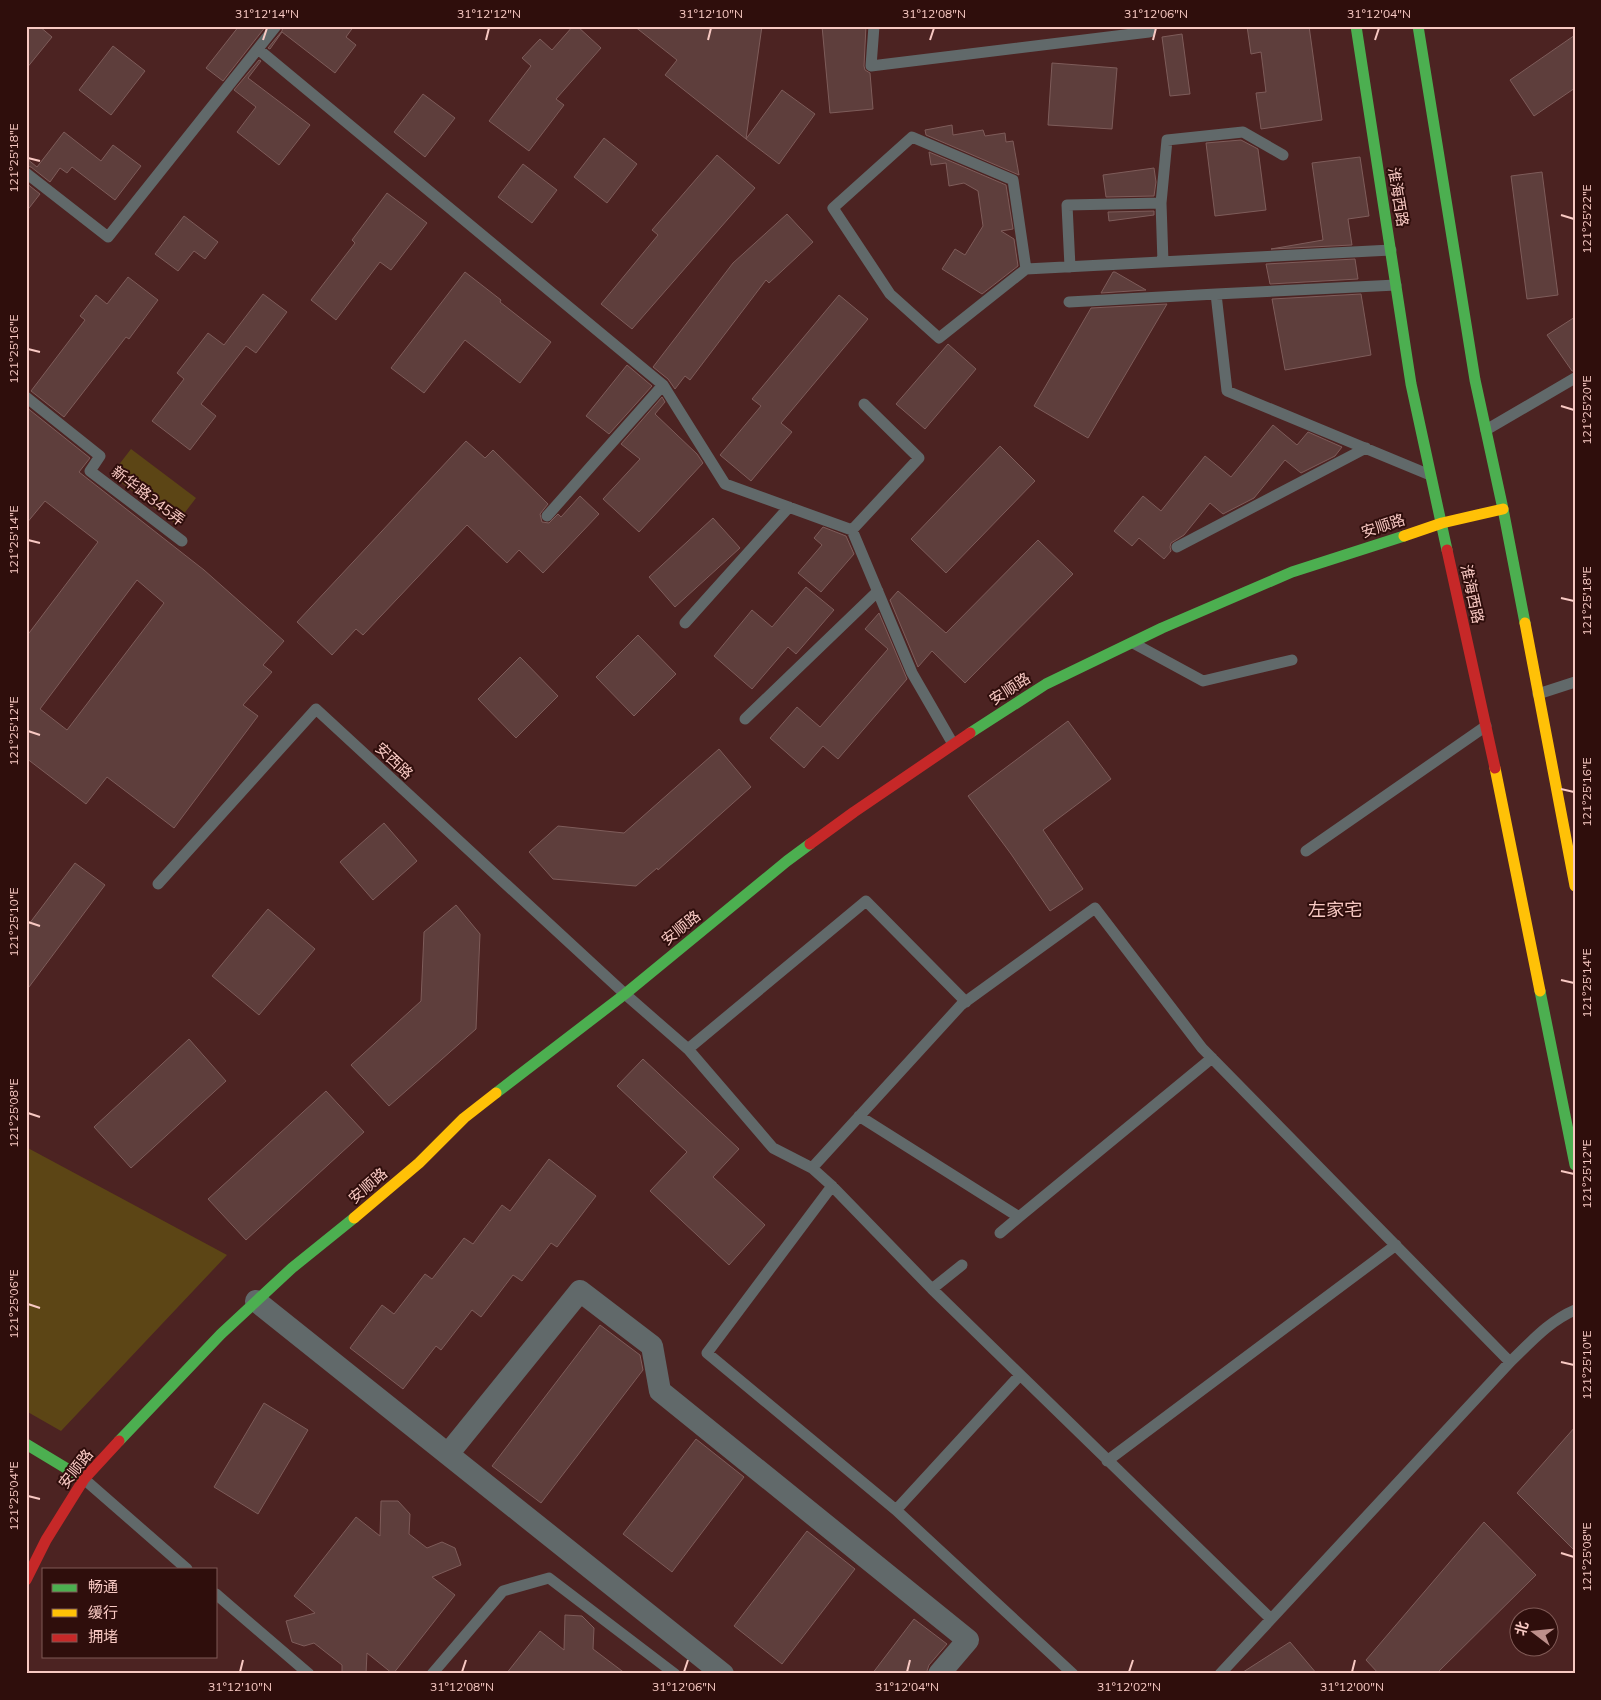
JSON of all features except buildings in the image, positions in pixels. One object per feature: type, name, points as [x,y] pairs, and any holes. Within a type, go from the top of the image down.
[{"type":"main road","name":"淮海西路","points":[[1356,26],[1411,384],[1486,726],[1575,1165]]},
{"type":"main road","points":[[1418,26],[1475,380],[1503,509],[1575,886]]},
{"type":"main road","name":"安顺路","points":[[26,1580],[46,1540],[84,1479],[182,1373],[256,1301],[292,1268],[419,1162],[464,1118],[625,994],[787,861],[854,812],[953,744],[1046,684],[1132,642],[1292,572],[1442,523],[1503,509]]},
{"type":"main road","points":[[26,1444],[84,1479]]},
{"type":"street","points":[[448,1454],[580,1291],[652,1346],[660,1391],[968,1640],[939,1674]]},
{"type":"street","points":[[256,1301],[723,1674]]},
{"type":"lane","points":[[26,173],[108,237],[276,26]]},
{"type":"lane","points":[[874,26],[871,66],[1149,32],[1150,26]]},
{"type":"lane","points":[[258,49],[663,385],[725,484],[852,530],[912,673],[953,744]]},
{"type":"lane","points":[[1163,262],[1162,203],[1168,140],[1242,132],[1283,155]]},
{"type":"lane","points":[[1026,269],[1013,180],[912,137],[833,208],[890,294],[939,338],[1026,269],[1391,250]]},
{"type":"lane","points":[[1070,267],[1067,205],[1162,203]]},
{"type":"lane","points":[[1068,302],[1396,285]]},
{"type":"lane","points":[[1216,294],[1227,391],[1432,475]]},
{"type":"lane","points":[[1486,430],[1575,378]]},
{"type":"lane","points":[[547,516],[663,385]]},
{"type":"lane","name":"新华路345弄","points":[[26,398],[100,456],[90,471],[182,541]]},
{"type":"lane","points":[[852,530],[919,458],[864,404]]},
{"type":"lane","points":[[1176,546],[1366,448]]},
{"type":"lane","points":[[685,623],[789,507]]},
{"type":"lane","points":[[745,719],[878,591]]},
{"type":"lane","points":[[1132,642],[1203,681],[1292,660]]},
{"type":"lane","points":[[1538,694],[1575,682]]},
{"type":"lane","name":"安西路","points":[[158,884],[316,710],[625,994]]},
{"type":"lane","points":[[1306,851],[1486,726]]},
{"type":"lane","points":[[1554,783],[1568,789]]},
{"type":"lane","points":[[688,1049],[866,901],[966,1002]]},
{"type":"lane","points":[[812,1168],[961,1005],[1095,908],[1202,1048],[1510,1362]]},
{"type":"lane","points":[[625,994],[688,1049],[773,1148],[812,1168],[832,1186],[932,1289],[1271,1619]]},
{"type":"lane","points":[[1000,1233],[1212,1058]]},
{"type":"lane","points":[[860,1116],[1019,1217]]},
{"type":"lane","points":[[832,1186],[707,1353],[896,1510],[1073,1674]]},
{"type":"lane","points":[[1107,1461],[1396,1246]]},
{"type":"lane","points":[[932,1289],[962,1265]]},
{"type":"lane","points":[[1220,1674],[1510,1362],[1543,1329],[1575,1310]]},
{"type":"lane","points":[[896,1510],[1020,1375]]},
{"type":"lane","points":[[84,1479],[186,1568]]},
{"type":"lane","points":[[432,1674],[503,1592],[549,1578],[675,1674]]},
{"type":"lane","points":[[218,1596],[309,1674]]},
{"type":"shaded area","points":[[131,449],[196,498],[176,524],[111,475]]},
{"type":"shaded area","points":[[26,1147],[227,1255],[61,1431],[26,1411]]},
{"type":"traffic: fast","points":[[1356,26],[1411,384],[1447,550]]},
{"type":"traffic: fast","points":[[1418,26],[1475,380],[1525,623]]},
{"type":"traffic: fast","points":[[970,733],[1046,684],[1162,628],[1292,572],[1404,536]]},
{"type":"traffic: fast","points":[[496,1093],[625,994],[810,844]]},
{"type":"traffic: fast","points":[[1540,991],[1575,1165]]},
{"type":"traffic: fast","points":[[119,1441],[221,1334],[292,1268],[354,1218]]},
{"type":"traffic: fast","points":[[26,1444],[84,1479]]},
{"type":"traffic: slow","points":[[1404,536],[1442,523],[1503,509]]},
{"type":"traffic: slow","points":[[1525,623],[1575,886]]},
{"type":"traffic: slow","points":[[1495,768],[1540,991]]},
{"type":"traffic: slow","points":[[354,1218],[419,1163],[464,1118],[496,1093]]},
{"type":"traffic: jam","points":[[1447,550],[1495,768]]},
{"type":"traffic: jam","points":[[810,844],[970,733]]},
{"type":"traffic: jam","points":[[26,1580],[46,1540],[84,1479],[119,1441]]},
{"type":"district","name":"左家宅","points":[[1335,910]]}]
